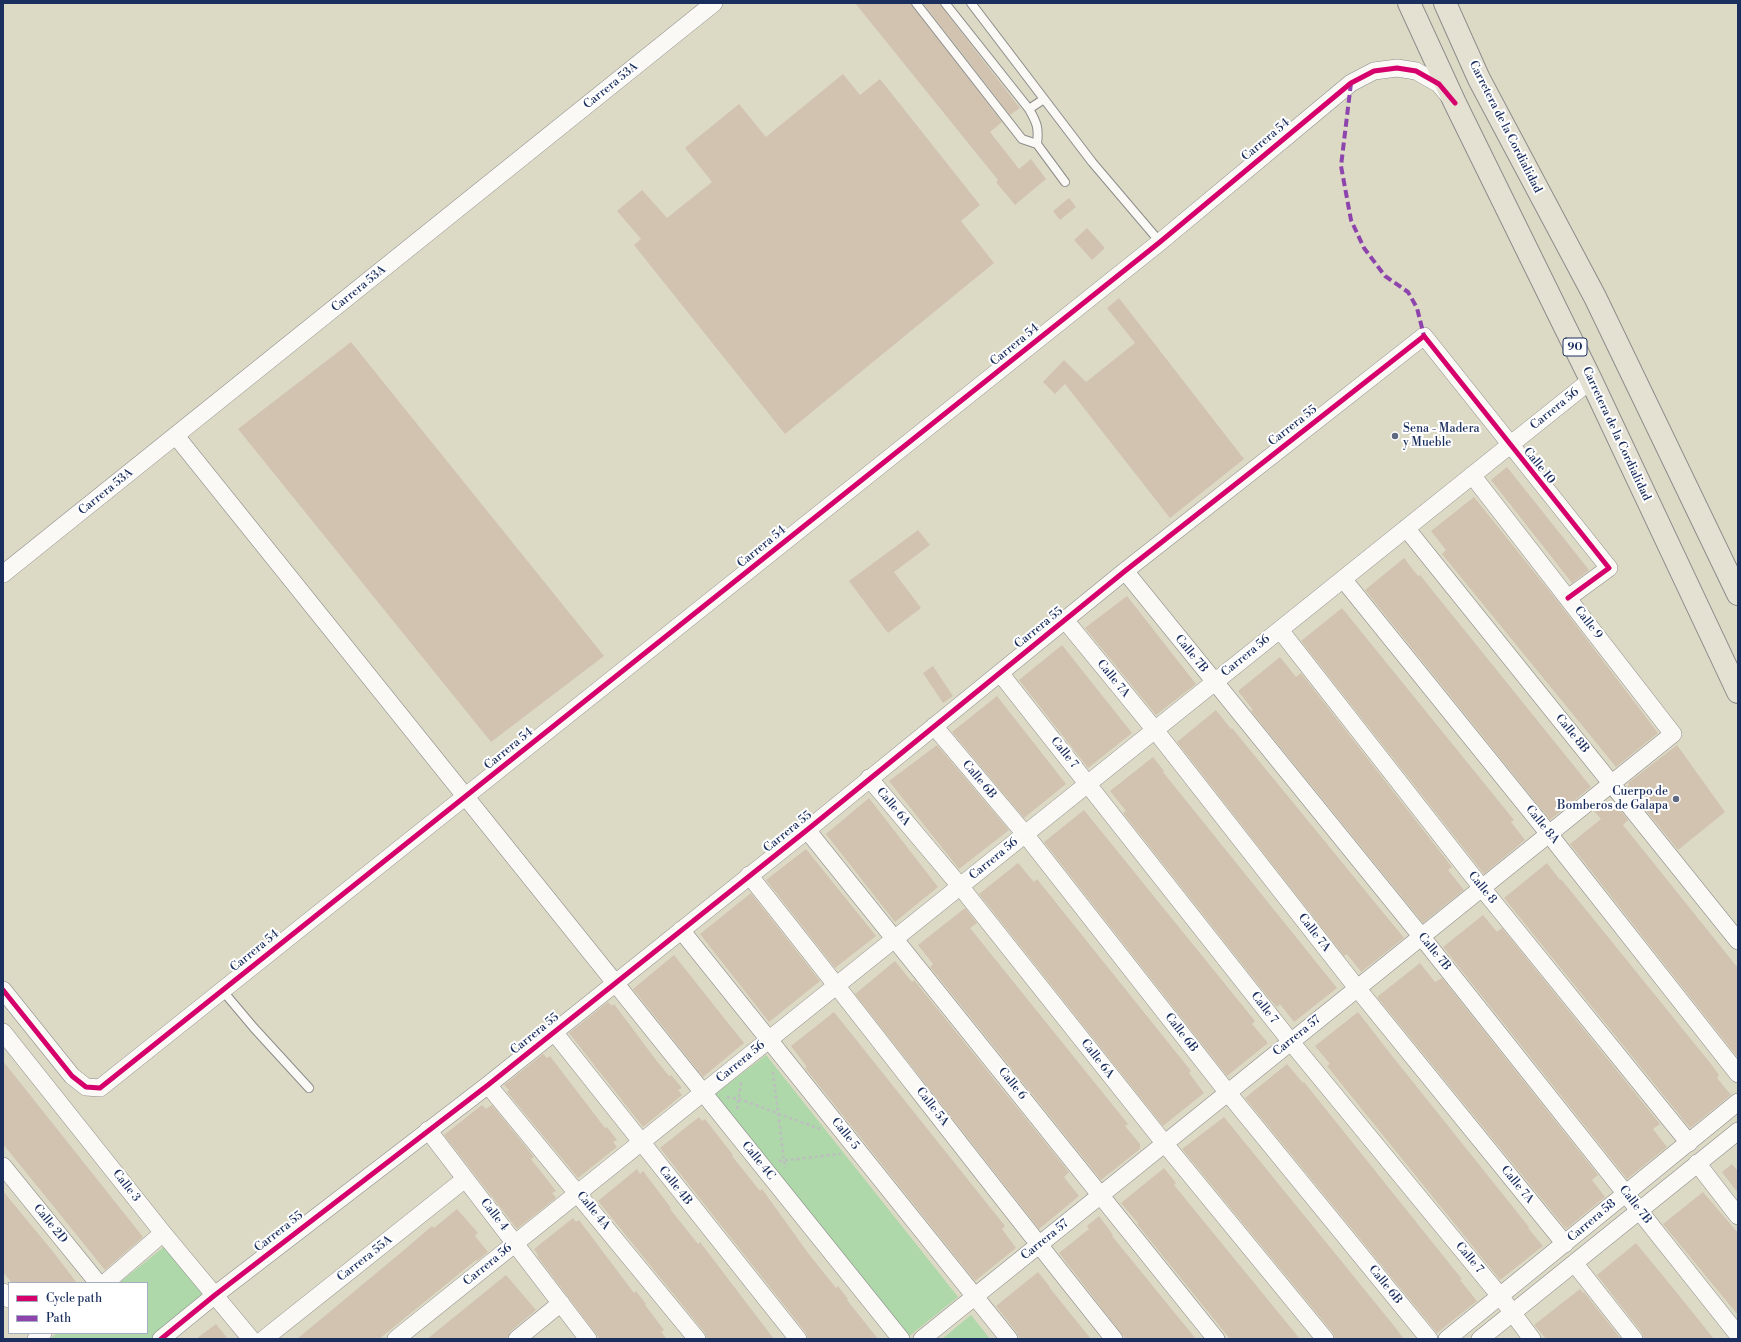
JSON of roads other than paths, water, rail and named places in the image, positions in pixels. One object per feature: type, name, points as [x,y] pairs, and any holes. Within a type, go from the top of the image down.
[{"type":"highway","name":"Carretera de la Cordialidad","points":[[1409,3],[1455,103],[1591,380],[1738,692]]},
{"type":"highway","name":"Carretera de la Cordialidad","points":[[1445,3],[1479,79],[1598,304],[1738,594]]},
{"type":"street","name":"Carrera 53A","points":[[3,574],[714,3]]},
{"type":"street","name":"Carrera 54","points":[[3,990],[72,1076],[86,1087],[100,1088],[1160,242],[1351,83],[1374,71],[1397,68],[1416,72],[1439,84],[1455,103]]},
{"type":"street","name":"Calle 10","points":[[1424,336],[1609,568],[1568,598]]},
{"type":"street","name":"Carrera 55","points":[[161,1339],[214,1295],[488,1085],[807,830],[869,778],[1126,571],[1424,336]]},
{"type":"street","name":"Carrera 56","points":[[396,1339],[1591,380]]},
{"type":"street","name":"Calle 4C","points":[[176,436],[901,1339]]},
{"type":"street","name":"Calle 9","points":[[1472,475],[1673,734]]},
{"type":"street","name":"Calle 8B","points":[[1406,528],[1738,941]]},
{"type":"street","name":"Calle 7B","points":[[1126,571],[1214,682],[1421,936],[1626,1192],[1738,1335]]},
{"type":"street","name":"Calle 8A","points":[[1343,579],[1549,834],[1738,1074]]},
{"type":"street","name":"Calle 7A","points":[[1065,620],[1154,730],[1357,988],[1565,1244]]},
{"type":"street","name":"Calle 8","points":[[1280,630],[1482,888],[1689,1143]]},
{"type":"street","name":"Calle 7","points":[[1000,673],[1291,1042],[1500,1296],[1532,1339]]},
{"type":"street","name":"Calle 6B","points":[[934,726],[1025,834],[1228,1092],[1429,1339]]},
{"type":"street","name":"Carrera 57","points":[[922,1339],[1673,734]]},
{"type":"street","name":"Calle 6A","points":[[869,778],[960,886],[1164,1144],[1325,1339]]},
{"type":"street","name":"Calle 6","points":[[807,830],[1216,1339]]},
{"type":"street","name":"Calle 5A","points":[[749,876],[837,985],[1038,1245],[1114,1339]]},
{"type":"street","name":"Calle 5","points":[[681,930],[1009,1339]]},
{"type":"street","name":"Calle 3","points":[[3,1032],[163,1234],[251,1339]]},
{"type":"street","name":"Calle 4B","points":[[554,1032],[798,1339]]},
{"type":"street","name":"Calle 4A","points":[[488,1085],[697,1339]]},
{"type":"street","name":"Carrera 58","points":[[1447,1339],[1738,1102]]},
{"type":"street","name":"Calle 4","points":[[428,1130],[588,1339]]},
{"type":"street","name":"Carrera 58","points":[[1480,1339],[1513,1314],[1738,1131]]},
{"type":"street","points":[[1697,1163],[1738,1216]]},
{"type":"street","name":"Calle 2D","points":[[3,1166],[97,1282]]},
{"type":"street","name":"Carrera 55A","points":[[264,1339],[466,1179]]},
{"type":"street","points":[[106,1282],[163,1234]]},
{"type":"street","points":[[1575,1264],[1634,1339]]},
{"type":"street","points":[[517,1339],[561,1303]]},
{"type":"lane","points":[[916,3],[1022,139],[1037,144],[1065,182]]},
{"type":"lane","points":[[945,3],[1029,109],[1037,122],[1037,144]]},
{"type":"lane","points":[[971,3],[1096,167],[1160,242]]},
{"type":"lane","points":[[1029,109],[1044,99]]},
{"type":"lane","points":[[222,990],[254,1028],[309,1088]]},
{"type":"place","name":"Sena - Madera y Mueble","points":[[1395,436]]},
{"type":"place","name":"Cuerpo de Bomberos de Galapa","points":[[1676,799]]}]
